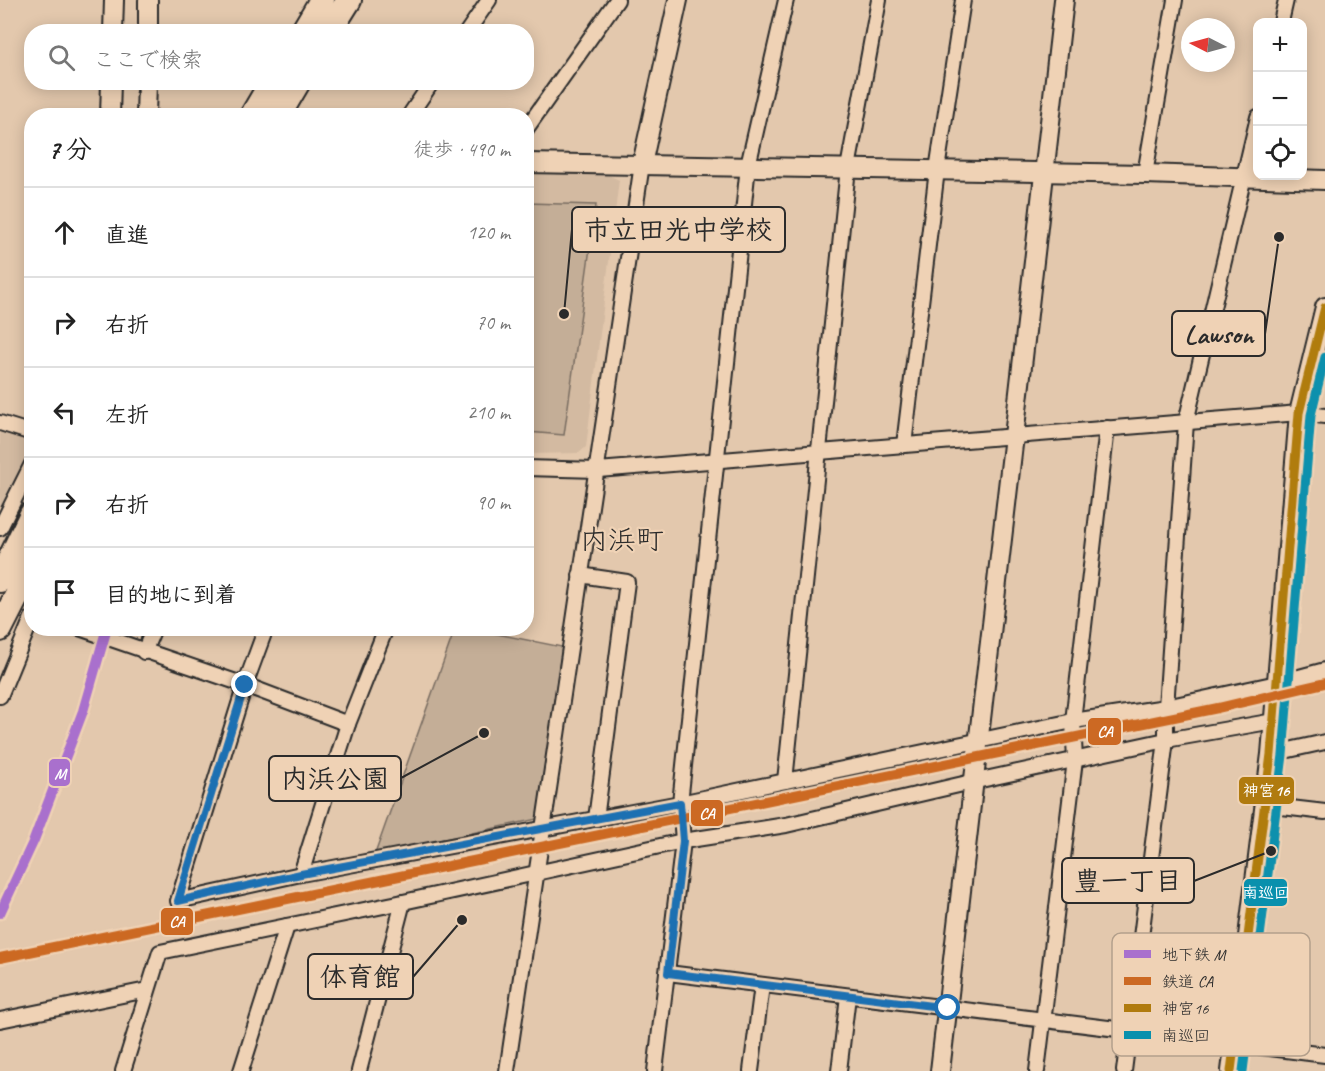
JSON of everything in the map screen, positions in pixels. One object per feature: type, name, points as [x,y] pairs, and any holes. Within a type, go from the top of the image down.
[{"type":"highway","points":[[308,24],[322,0]]},
{"type":"highway","points":[[334,24],[349,0]]},
{"type":"highway","points":[[257,108],[267,90]]},
{"type":"highway","points":[[283,108],[293,90]]},
{"type":"highway","points":[[0,580],[24,530]]},
{"type":"highway","points":[[0,629],[24,582]]},
{"type":"street","points":[[113,24],[114,0]]},
{"type":"street","points":[[148,0],[148,24]]},
{"type":"street","points":[[472,24],[489,0]]},
{"type":"street","points":[[534,118],[617,0]]},
{"type":"street","points":[[507,1071],[545,828],[580,575],[598,470],[642,164],[678,0]]},
{"type":"street","points":[[655,1071],[683,841],[680,803],[748,166],[786,0]]},
{"type":"street","points":[[785,781],[848,168],[879,0]]},
{"type":"street","points":[[904,445],[937,170],[963,0]]},
{"type":"street","points":[[940,1071],[976,781],[1013,436],[1064,0]]},
{"type":"street","points":[[1145,174],[1175,0]]},
{"type":"street","points":[[1282,18],[1286,0]]},
{"type":"street","points":[[110,108],[111,90]]},
{"type":"street","points":[[146,108],[147,90]]},
{"type":"street","points":[[414,108],[427,90]]},
{"type":"street","points":[[1142,933],[1166,740],[1166,706],[1186,422],[1255,126]]},
{"type":"street","points":[[534,163],[1145,174],[1325,180]]},
{"type":"street","points":[[1249,933],[1271,754],[1299,413],[1325,307]]},
{"type":"street","points":[[534,468],[598,470],[1299,413],[1325,416]]},
{"type":"street","points":[[0,423],[24,431]]},
{"type":"street","points":[[1037,1071],[1075,760],[1073,721],[1107,428]]},
{"type":"street","points":[[0,528],[24,480]]},
{"type":"street","points":[[580,575],[627,582],[596,819]]},
{"type":"street","points":[[0,696],[25,636]]},
{"type":"street","points":[[101,636],[245,685],[348,724]]},
{"type":"street","points":[[144,652],[151,636]]},
{"type":"street","points":[[263,636],[245,685],[178,901],[301,874],[680,803],[1073,721],[1166,706],[1277,683],[1325,670]]},
{"type":"street","points":[[301,874],[348,724],[383,636]]},
{"type":"street","points":[[123,1071],[160,951],[403,902],[683,841],[786,825],[1166,740],[1274,721]]},
{"type":"street","points":[[1271,754],[1325,742]]},
{"type":"street","points":[[1265,805],[1325,812]]},
{"type":"street","points":[[359,1071],[403,902]]},
{"type":"street","points":[[241,1071],[287,926]]},
{"type":"street","points":[[668,973],[1112,1029]]},
{"type":"street","points":[[751,1071],[762,985]]},
{"type":"street","points":[[0,1020],[147,990]]},
{"type":"street","points":[[839,1071],[848,996]]},
{"type":"street","points":[[1310,1053],[1325,1055]]},
{"type":"street","points":[[1124,1071],[1126,1056]]},
{"type":"street","points":[[1231,1071],[1233,1056]]},
{"type":"shaded area","points":[[534,173],[604,173],[619,180],[586,447],[579,453],[534,454]]},
{"type":"shaded area","points":[[534,203],[596,205],[564,435],[534,433]]},
{"type":"shaded area","points":[[0,429],[21,435],[24,440],[24,464],[0,512]]},
{"type":"shaded area","points":[[453,636],[508,636],[562,647],[537,819],[375,854]]},
{"type":"metro line","name":"M","points":[[0,913],[34,840],[83,711],[105,636]]},
{"type":"rail line","name":"CA","points":[[0,958],[1218,708],[1325,683]]},
{"type":"transit line","name":"神宮16","points":[[1248,933],[1271,754],[1299,413],[1325,307]]},
{"type":"transit line","name":"南巡回","points":[[1260,933],[1283,755],[1311,415],[1325,357]]},
{"type":"transit line","name":"神宮16","points":[[1231,1071],[1233,1056]]},
{"type":"transit line","name":"南巡回","points":[[1243,1071],[1245,1056]]},
{"type":"place","name":"Lawson","points":[[1279,237]]},
{"type":"place","name":"市立田光中学校","points":[[564,314]]},
{"type":"place","name":"内浜公園","points":[[484,733]]},
{"type":"place","name":"豊一丁目","points":[[1271,851]]},
{"type":"place","name":"体育館","points":[[462,920]]},
{"type":"district","name":"内浜町","points":[[622,539]]},
{"type":"route","points":[[245,685],[178,901],[301,874],[680,803],[683,841],[668,973],[948,1008]]}]
